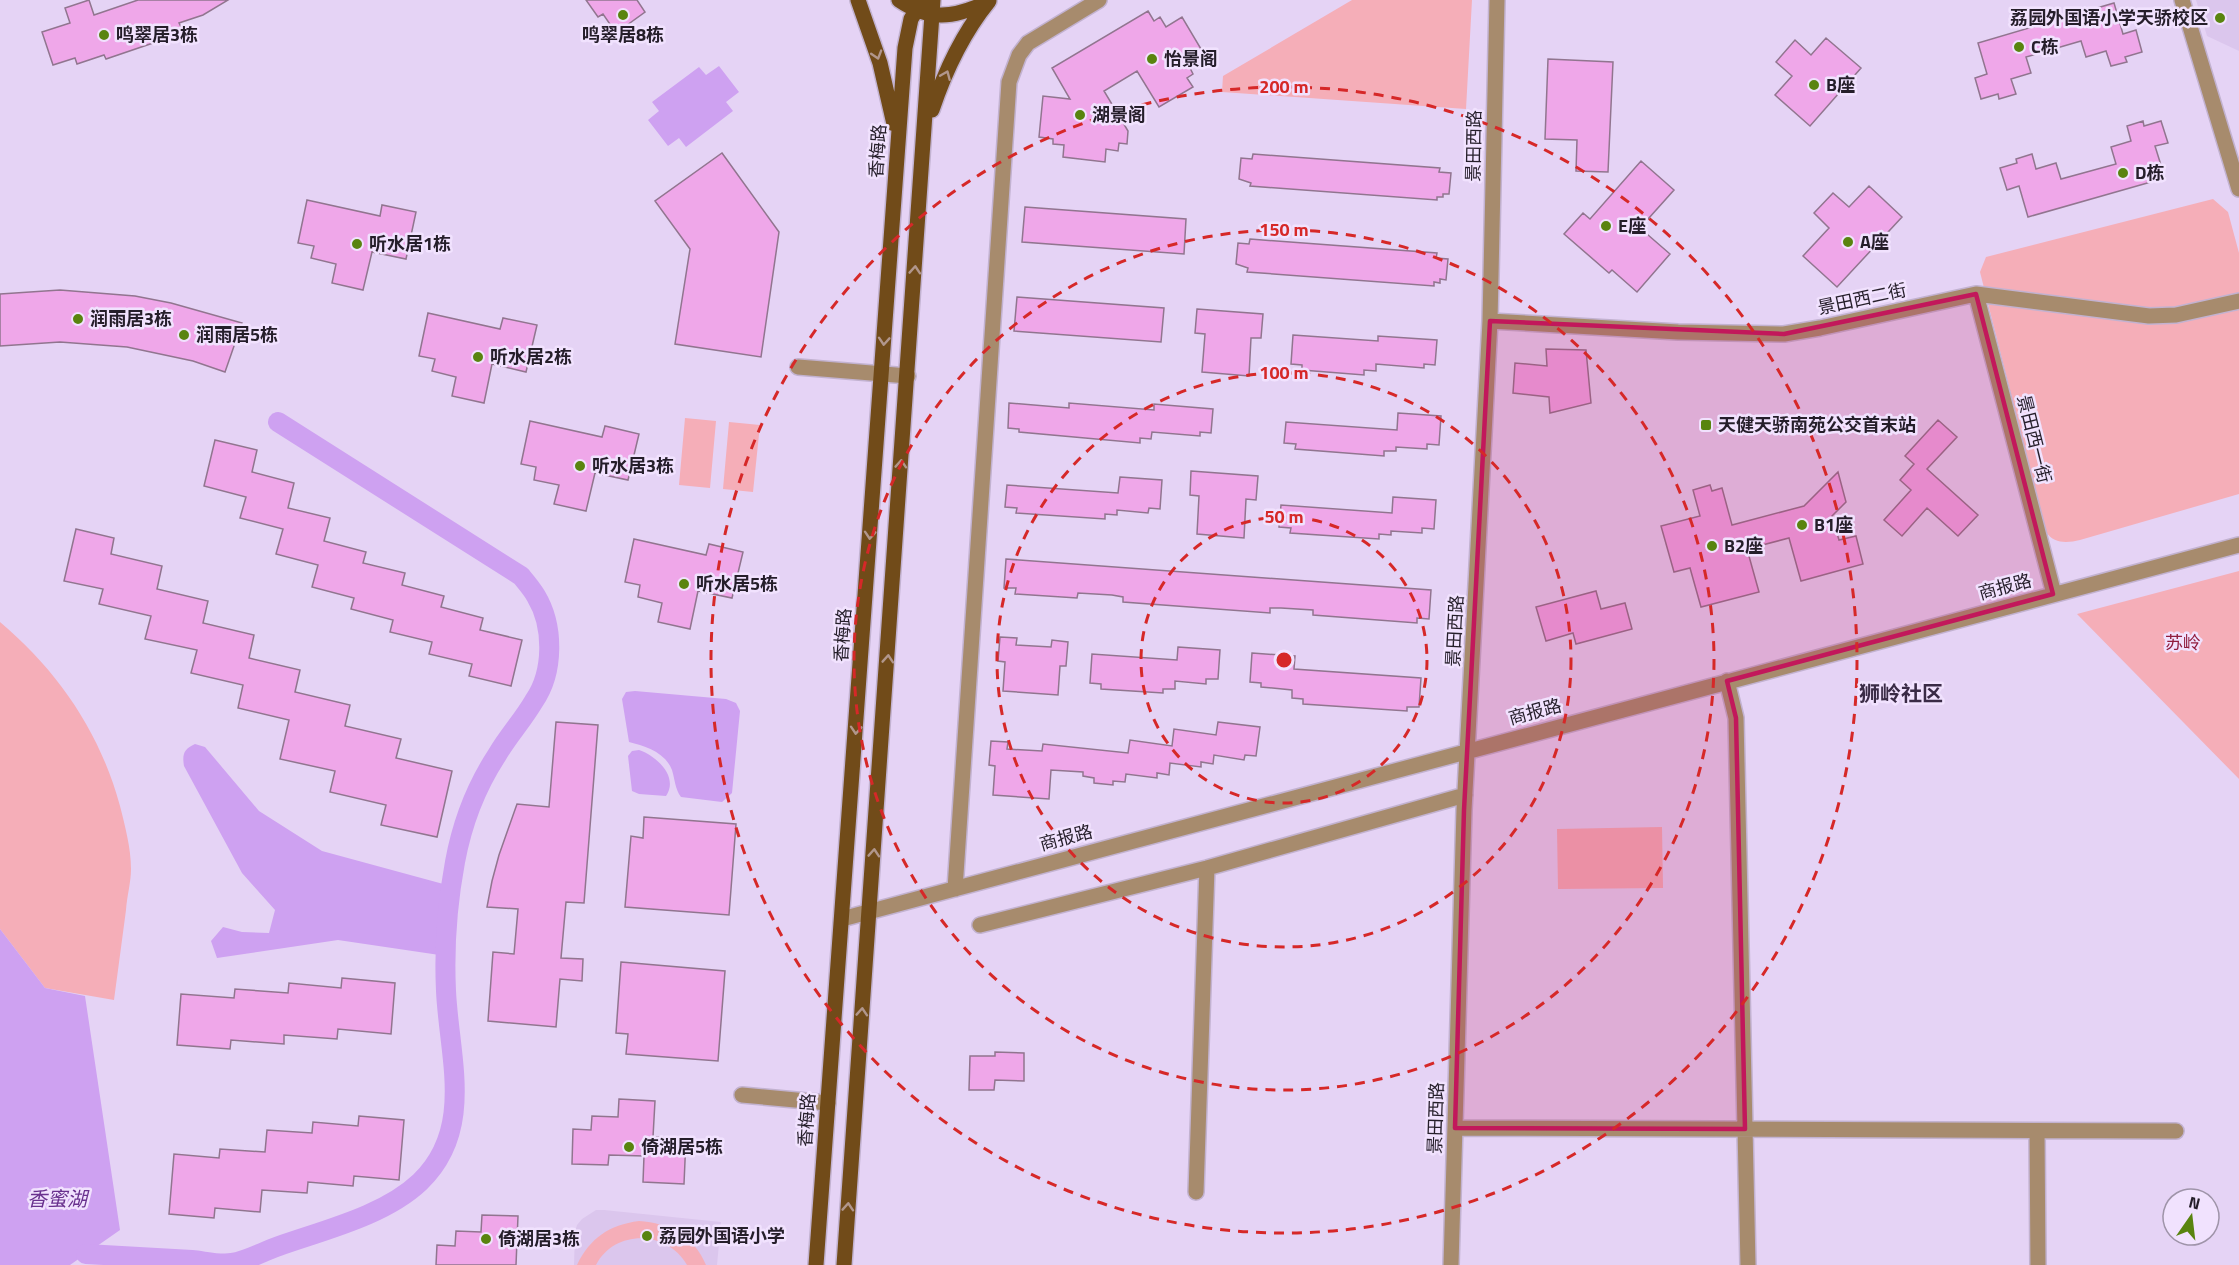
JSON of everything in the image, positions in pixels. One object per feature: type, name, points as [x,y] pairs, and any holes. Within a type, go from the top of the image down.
[{"type":"main road","points":[[858,0],[880,63],[891,109],[897,157]]},
{"type":"main road","points":[[899,0],[933,8],[966,11],[990,1]]},
{"type":"main road","points":[[925,129],[951,62],[978,15],[990,1]]},
{"type":"main road","name":"香梅路","points":[[816,1265],[906,39],[919,5]]},
{"type":"main road","points":[[844,1265],[933,8]]},
{"type":"street","points":[[955,889],[1009,82],[1019,55],[1028,43],[1099,0]]},
{"type":"street","name":"景田西路","points":[[1451,1265],[1465,795],[1490,321],[1497,0]]},
{"type":"street","points":[[2182,0],[2239,189]]},
{"type":"street","name":"景田西二街","points":[[1490,321],[1657,331],[1784,334],[1976,294],[2149,316],[2176,315],[2239,301]]},
{"type":"street","name":"景田西一街","points":[[1976,294],[2054,594]]},
{"type":"street","points":[[798,367],[908,376]]},
{"type":"street","name":"商报路","points":[[842,919],[2239,545]]},
{"type":"street","points":[[1727,681],[1736,718],[1748,1265]]},
{"type":"street","points":[[980,925],[1207,868],[1465,795]]},
{"type":"street","points":[[1196,1192],[1207,868]]},
{"type":"street","points":[[742,1095],[828,1103]]},
{"type":"street","points":[[1455,1128],[2176,1131]]},
{"type":"street","points":[[2037,1131],[2038,1265]]},
{"type":"highlighted area","points":[[1976,294],[2053,594],[1727,681],[1736,718],[1745,1129],[1455,1128],[1464,810],[1490,321],[1784,334]]},
{"type":"shaded area","name":"荔园外国语小学天骄校区","points":[[2196,0],[2239,0],[2239,51],[2207,36]]},
{"type":"shaded area","name":"荔园外国语小学","points":[[596,1210],[721,1222],[717,1265],[574,1265],[577,1225]]},
{"type":"green space","points":[[1352,0],[1472,0],[1466,109],[1222,92],[1223,76]]},
{"type":"green space","points":[[2213,199],[2228,212],[2239,253],[2239,494],[2080,540],[2057,541],[2046,532],[1980,272],[1986,257]]},
{"type":"green space","points":[[685,418],[716,421],[710,488],[679,485]]},
{"type":"green space","points":[[729,422],[760,425],[753,492],[723,489]]},
{"type":"green space","name":"苏岭","points":[[2239,571],[2239,779],[2077,614]]},
{"type":"green space","points":[[0,622],[21,641],[58,682],[89,728],[101,753],[120,806],[129,845],[131,869],[114,1000],[45,988],[0,929]]},
{"type":"green space","points":[[1662,827],[1663,888],[1558,889],[1557,829]]},
{"type":"green space","points":[[639,1221],[670,1228],[679,1233],[695,1246],[706,1265],[687,1265],[678,1253],[667,1245],[641,1238],[615,1245],[596,1265],[577,1265],[588,1247],[602,1234],[618,1226]]},
{"type":"water","points":[[719,66],[739,92],[726,102],[733,111],[686,147],[679,138],[668,146],[648,120],[659,111],[652,102],[699,67],[706,75]]},
{"type":"water","points":[[626,692],[726,699],[736,703],[740,711],[732,793],[722,802],[681,797],[676,788],[672,770],[665,759],[648,748],[629,742],[622,699]]},
{"type":"water","points":[[195,744],[205,747],[259,811],[322,851],[458,888],[453,957],[338,940],[217,958],[211,941],[223,927],[242,932],[269,933],[275,910],[242,873],[184,766],[185,752]]},
{"type":"water","points":[[639,750],[653,757],[664,768],[670,782],[666,796],[639,794],[632,791],[628,756],[632,751]]},
{"type":"water","name":"香蜜湖","points":[[0,929],[45,988],[85,996],[120,1230],[70,1265],[0,1265]]},
{"type":"building","name":"鸣翠居3栋","points":[[89,0],[94,15],[138,0],[228,0],[203,15],[179,23],[182,29],[154,38],[156,42],[106,59],[104,55],[77,64],[75,58],[53,65],[42,32],[70,23],[65,8]]},
{"type":"building","name":"鸣翠居8栋","points":[[586,0],[637,0],[645,12],[616,33],[603,14],[598,17]]},
{"type":"building","name":"C栋","points":[[2114,3],[2123,34],[2136,30],[2142,52],[2125,57],[2127,62],[2111,66],[2106,51],[2086,57],[2081,41],[2026,57],[2031,73],[2011,79],[2016,94],[1999,99],[1998,94],[1981,99],[1975,78],[1987,74],[1978,43]]},
{"type":"building","points":[[1148,11],[1154,21],[1160,17],[1166,27],[1182,17],[1204,54],[1188,64],[1193,74],[1187,78],[1193,87],[1159,107],[1137,71],[1104,91],[1128,131],[1127,144],[1119,143],[1118,151],[1106,149],[1105,162],[1063,157],[1064,145],[1053,144],[1053,139],[1039,137],[1043,96],[1070,99],[1052,68]]},
{"type":"building","name":"B座","points":[[1826,38],[1861,68],[1810,126],[1775,95],[1792,76],[1776,62],[1795,40],[1811,55]]},
{"type":"building","points":[[1548,59],[1613,62],[1608,172],[1576,171],[1577,140],[1545,139]]},
{"type":"building","name":"D栋","points":[[2143,121],[2144,126],[2161,121],[2168,143],[2155,146],[2165,178],[2028,217],[2019,186],[2007,190],[2000,168],[2017,163],[2016,159],[2032,154],[2036,169],[2056,163],[2061,179],[2116,164],[2111,147],[2131,141],[2127,126]]},
{"type":"building","points":[[722,153],[779,232],[761,357],[675,344],[690,249],[655,201]]},
{"type":"building","points":[[1253,154],[1440,168],[1439,172],[1451,173],[1449,194],[1437,197],[1437,200],[1250,186],[1251,183],[1239,179],[1241,158],[1252,159]]},
{"type":"building","name":"E座","points":[[1641,161],[1674,190],[1640,228],[1670,254],[1637,292],[1612,270],[1609,273],[1564,234],[1583,213],[1590,219]]},
{"type":"building","name":"A座","points":[[1869,186],[1902,217],[1837,287],[1803,256],[1829,228],[1814,213],[1833,193],[1849,207]]},
{"type":"building","name":"听水居1栋","points":[[307,200],[380,216],[382,205],[416,212],[406,259],[372,252],[363,290],[332,283],[336,264],[311,258],[314,246],[298,243]]},
{"type":"building","points":[[1025,207],[1186,219],[1184,254],[1022,242]]},
{"type":"building","points":[[1250,239],[1437,253],[1436,258],[1448,259],[1446,280],[1440,279],[1440,283],[1434,282],[1434,286],[1247,272],[1248,268],[1236,264],[1238,243],[1249,244]]},
{"type":"building","points":[[60,290],[135,296],[171,303],[242,323],[225,372],[193,361],[127,347],[60,342],[0,346],[0,294]]},
{"type":"building","points":[[1017,297],[1164,308],[1161,342],[1014,331]]},
{"type":"building","points":[[1197,309],[1263,314],[1261,338],[1251,338],[1249,376],[1202,372],[1205,334],[1195,333]]},
{"type":"building","name":"听水居2栋","points":[[428,313],[500,329],[503,318],[537,325],[526,372],[492,364],[484,403],[452,396],[456,377],[432,371],[435,359],[419,356]]},
{"type":"building","points":[[1293,335],[1378,341],[1378,336],[1437,340],[1435,365],[1424,364],[1424,368],[1376,364],[1376,371],[1364,370],[1364,375],[1302,370],[1302,365],[1291,364]]},
{"type":"building","points":[[1546,349],[1586,350],[1591,403],[1550,413],[1549,397],[1513,393],[1515,363],[1547,366]]},
{"type":"building","points":[[1009,403],[1069,408],[1069,403],[1154,410],[1154,404],[1213,409],[1211,433],[1200,432],[1200,436],[1152,432],[1151,439],[1140,438],[1140,443],[1019,432],[1019,429],[1008,428]]},
{"type":"building","points":[[1398,413],[1441,416],[1439,445],[1427,444],[1427,449],[1396,447],[1396,451],[1384,451],[1384,456],[1295,449],[1296,444],[1284,443],[1286,422],[1397,430]]},
{"type":"building","points":[[1938,420],[1957,437],[1927,469],[1978,515],[1958,536],[1927,508],[1902,536],[1884,520],[1911,490],[1900,480],[1914,464],[1905,456]]},
{"type":"building","name":"听水居3栋","points":[[530,421],[602,437],[605,426],[639,434],[628,480],[595,473],[586,511],[554,504],[559,485],[534,480],[536,467],[521,464]]},
{"type":"building","points":[[215,440],[257,450],[252,472],[294,483],[288,508],[330,518],[324,541],[366,552],[363,563],[405,573],[402,585],[444,596],[441,607],[483,618],[480,630],[522,640],[511,686],[469,676],[472,664],[429,654],[432,642],[390,632],[393,620],[351,609],[354,598],[312,587],[318,565],[276,554],[283,529],[240,518],[246,497],[204,486]]},
{"type":"building","points":[[1191,471],[1258,476],[1256,500],[1246,499],[1244,538],[1197,534],[1199,496],[1190,495]]},
{"type":"building","points":[[1838,472],[1846,502],[1832,516],[1839,540],[1856,536],[1863,564],[1801,581],[1789,538],[1747,549],[1759,592],[1701,607],[1690,568],[1674,572],[1661,526],[1700,516],[1693,490],[1710,485],[1712,491],[1722,488],[1732,525],[1804,506]]},
{"type":"building","points":[[1120,477],[1162,480],[1160,509],[1149,508],[1148,513],[1117,510],[1117,515],[1105,514],[1105,519],[1016,513],[1017,508],[1005,507],[1007,485],[1118,493]]},
{"type":"building","points":[[1393,497],[1436,500],[1434,529],[1422,528],[1422,533],[1391,531],[1391,535],[1379,534],[1379,539],[1290,533],[1291,528],[1279,527],[1281,505],[1392,513]]},
{"type":"building","points":[[76,529],[114,538],[111,554],[162,566],[157,589],[208,601],[203,623],[254,635],[249,658],[300,670],[295,692],[350,705],[345,726],[401,739],[396,758],[452,771],[437,837],[381,825],[386,805],[330,792],[335,771],[280,759],[289,720],[238,708],[243,685],[191,673],[197,650],[145,639],[151,616],[99,604],[103,589],[64,581]]},
{"type":"building","name":"听水居5栋","points":[[634,539],[706,555],[709,544],[743,552],[732,598],[698,591],[690,629],[658,622],[662,603],[638,597],[640,585],[625,582]]},
{"type":"building","points":[[1006,559],[1431,590],[1429,619],[1417,618],[1417,623],[1313,615],[1313,610],[1270,608],[1270,613],[1123,602],[1123,597],[1112,595],[1078,593],[1077,598],[1015,594],[1016,588],[1004,588]]},
{"type":"building","points":[[1596,591],[1601,609],[1625,603],[1632,629],[1576,644],[1573,633],[1546,641],[1536,607]]},
{"type":"building","points":[[1000,637],[1017,638],[1016,645],[1051,647],[1052,640],[1068,642],[1066,666],[1060,666],[1058,695],[1003,691],[1005,662],[998,661]]},
{"type":"building","points":[[1178,647],[1220,650],[1218,679],[1206,679],[1206,684],[1175,681],[1175,689],[1163,689],[1163,693],[1101,689],[1101,684],[1090,683],[1092,654],[1177,660]]},
{"type":"building","points":[[1252,653],[1295,656],[1294,669],[1421,678],[1419,707],[1407,707],[1407,711],[1303,704],[1303,699],[1292,698],[1292,690],[1261,687],[1261,683],[1250,682]]},
{"type":"building","points":[[556,722],[598,725],[584,903],[566,902],[561,958],[583,959],[582,981],[560,979],[556,1027],[488,1021],[493,952],[514,954],[518,909],[487,907],[492,881],[517,804],[549,807]]},
{"type":"building","points":[[1218,722],[1260,727],[1256,756],[1245,755],[1244,760],[1214,755],[1213,764],[1201,762],[1201,767],[1170,763],[1169,775],[1157,773],[1157,778],[1126,774],[1125,782],[1113,781],[1113,785],[1094,783],[1094,778],[1083,776],[1083,772],[1051,770],[1049,799],[993,795],[995,766],[989,765],[991,741],[1008,742],[1007,749],[1042,751],[1043,744],[1128,753],[1130,740],[1172,746],[1174,729],[1216,735]]},
{"type":"building","points":[[644,817],[736,824],[729,915],[625,907],[631,836],[643,838]]},
{"type":"building","points":[[621,962],[725,971],[718,1061],[626,1054],[628,1034],[616,1033]]},
{"type":"building","points":[[342,978],[395,983],[391,1034],[338,1029],[337,1039],[284,1035],[284,1044],[231,1040],[230,1049],[177,1045],[181,994],[234,998],[235,989],[288,993],[289,983],[341,988]]},
{"type":"building","points":[[995,1052],[1024,1053],[1024,1081],[995,1080],[994,1090],[969,1090],[970,1056],[995,1056]]},
{"type":"building","name":"倚湖居5栋","points":[[619,1099],[655,1101],[653,1137],[686,1138],[684,1184],[643,1182],[644,1156],[609,1155],[608,1165],[572,1164],[573,1129],[591,1130],[592,1116],[618,1117]]},
{"type":"building","points":[[359,1116],[404,1120],[399,1180],[354,1176],[353,1186],[308,1182],[307,1193],[262,1190],[260,1212],[215,1208],[214,1218],[169,1214],[174,1154],[219,1158],[220,1149],[265,1152],[267,1130],[312,1133],[313,1122],[358,1126]]},
{"type":"building","name":"倚湖居3栋","points":[[482,1215],[518,1216],[516,1265],[436,1265],[437,1245],[455,1246],[456,1231],[481,1232]]},
{"type":"waterway","points":[[86,1254],[222,1264],[244,1260],[353,1221],[389,1204],[420,1182],[437,1161],[448,1139],[455,1091],[445,959],[448,910],[455,862],[476,793],[489,767],[541,689],[548,663],[549,635],[546,621],[536,596],[521,576],[278,422]]},
{"type":"place","name":"鸣翠居8栋","points":[[623,15]]},
{"type":"place","name":"荔园外国语小学天骄校区","points":[[2220,18]]},
{"type":"place","name":"鸣翠居3栋","points":[[104,35]]},
{"type":"place","name":"C栋","points":[[2019,47]]},
{"type":"place","name":"怡景阁","points":[[1152,59]]},
{"type":"place","name":"B座","points":[[1814,85]]},
{"type":"place","name":"湖景阁","points":[[1080,115]]},
{"type":"place","name":"D栋","points":[[2123,173]]},
{"type":"place","name":"E座","points":[[1606,226]]},
{"type":"place","name":"A座","points":[[1848,242]]},
{"type":"place","name":"听水居1栋","points":[[357,244]]},
{"type":"place","name":"润雨居3栋","points":[[78,319]]},
{"type":"place","name":"润雨居5栋","points":[[184,335]]},
{"type":"place","name":"听水居2栋","points":[[478,357]]},
{"type":"place","name":"天健天骄南苑公交首末站","points":[[1706,425]]},
{"type":"place","name":"听水居3栋","points":[[580,466]]},
{"type":"place","name":"B1座","points":[[1802,525]]},
{"type":"place","name":"B2座","points":[[1712,546]]},
{"type":"place","name":"听水居5栋","points":[[684,584]]},
{"type":"place","name":"倚湖居5栋","points":[[629,1147]]},
{"type":"place","name":"荔园外国语小学","points":[[647,1236]]},
{"type":"place","name":"倚湖居3栋","points":[[486,1239]]},
{"type":"district","name":"狮岭社区","points":[[1901,694]]}]
